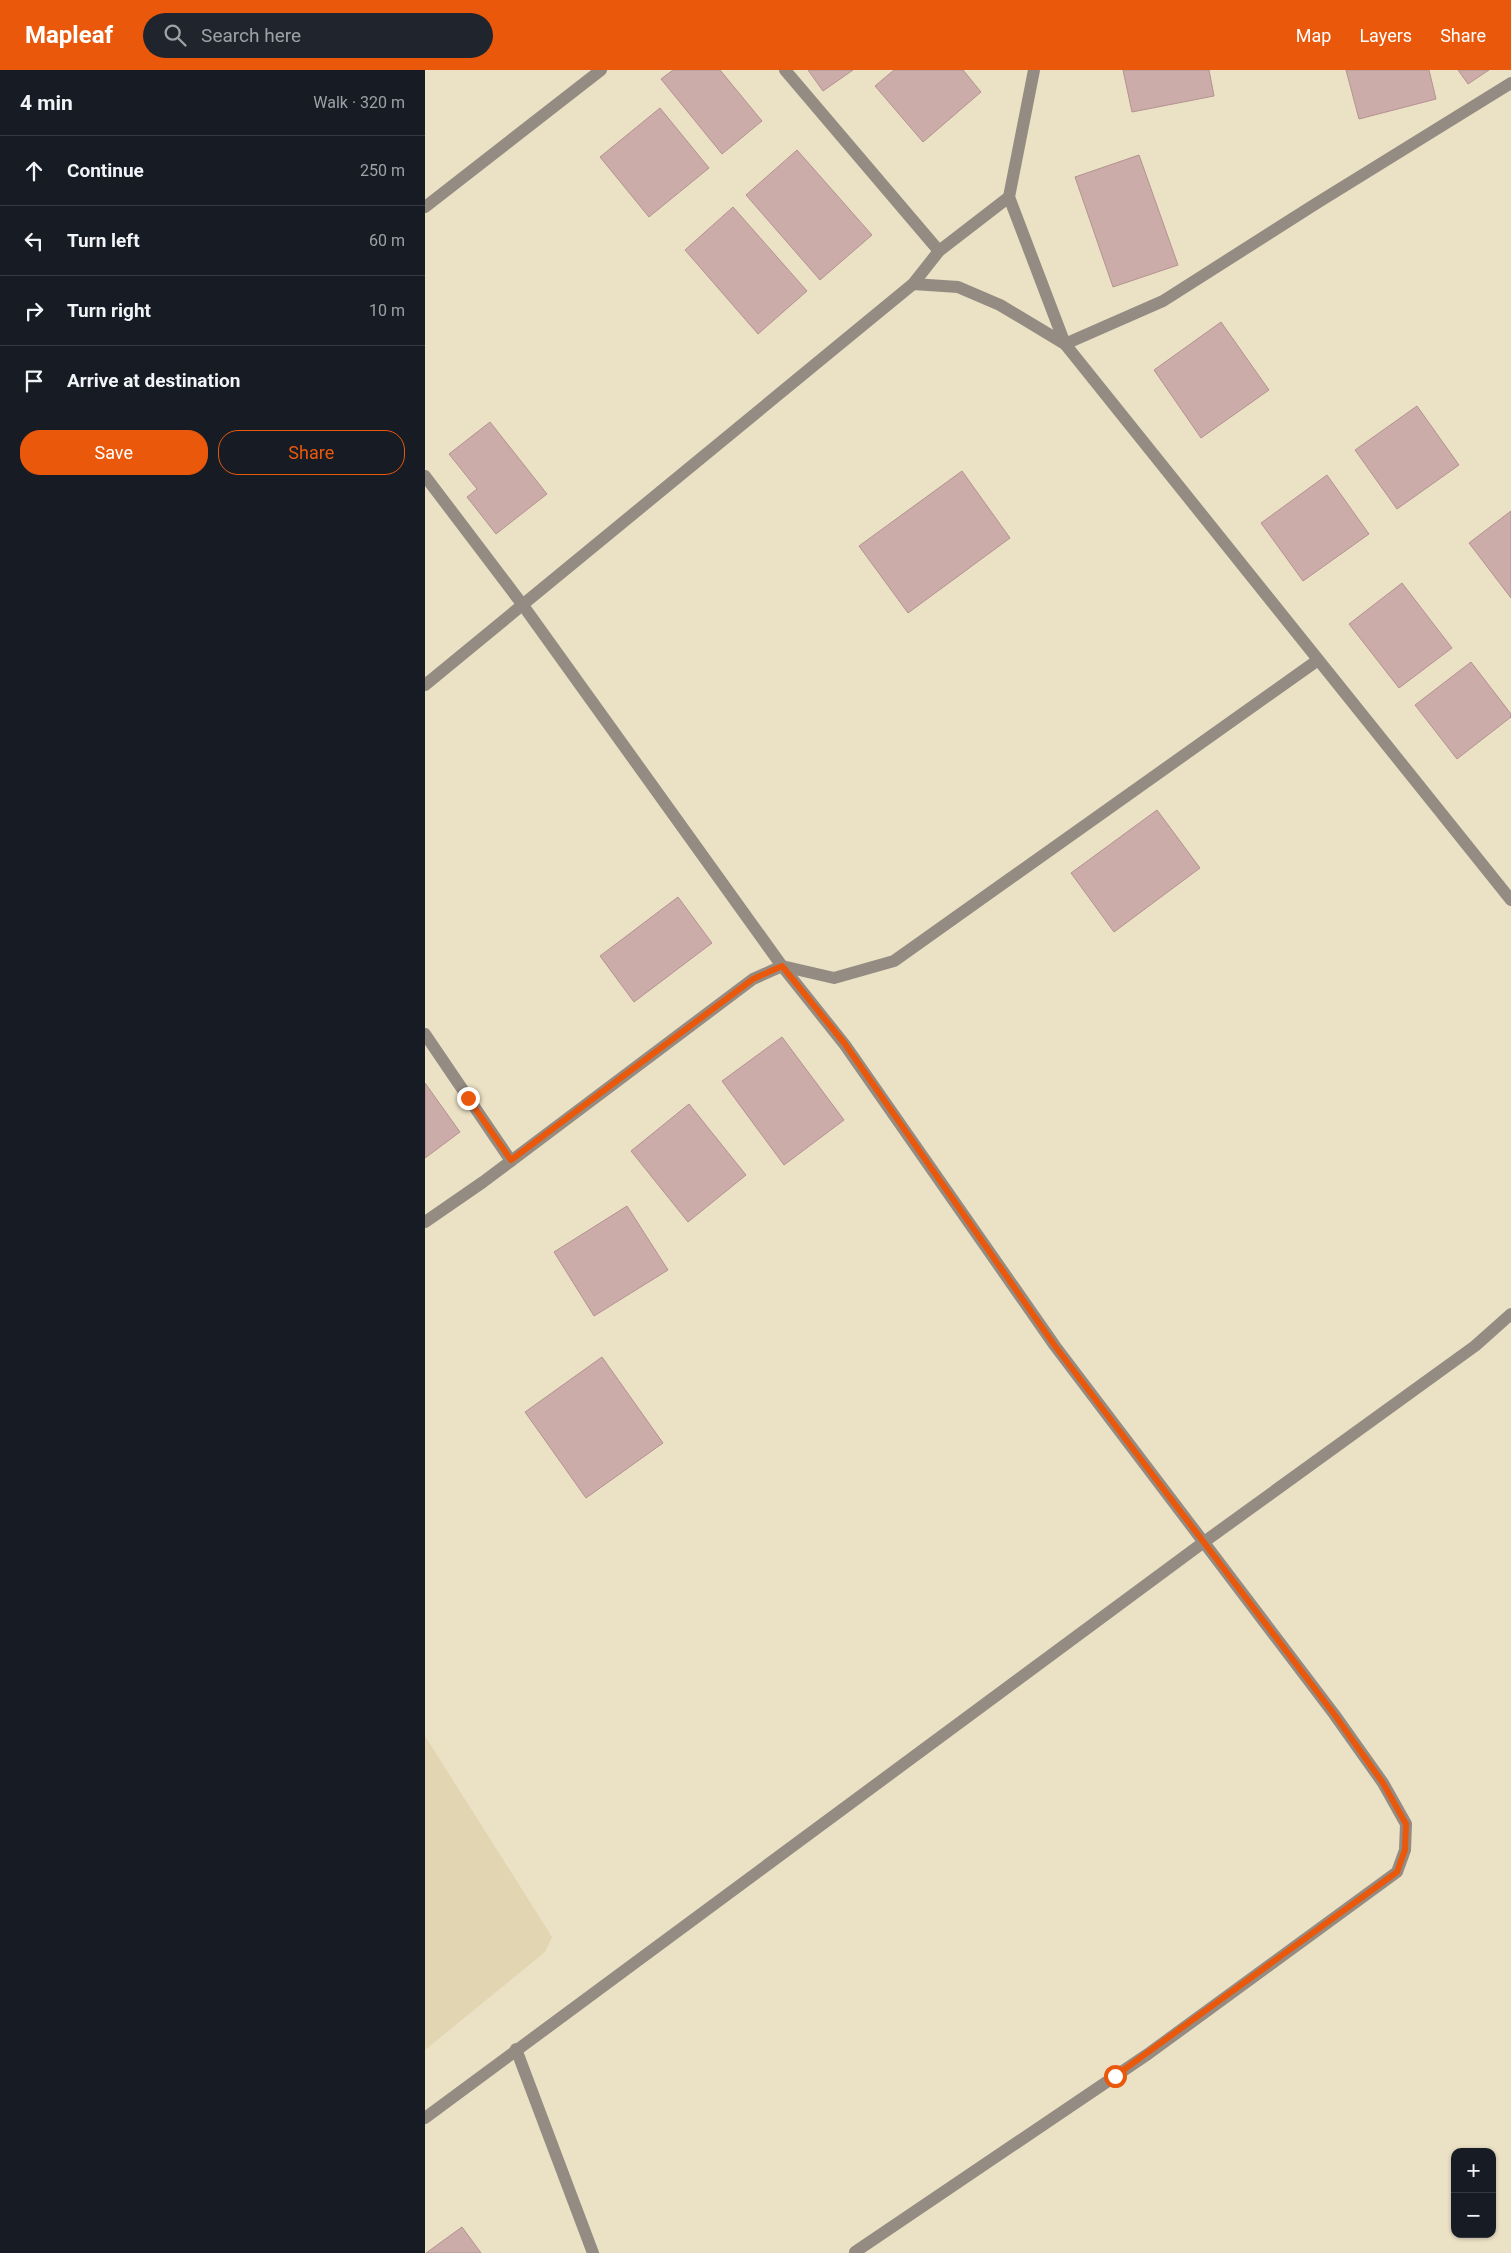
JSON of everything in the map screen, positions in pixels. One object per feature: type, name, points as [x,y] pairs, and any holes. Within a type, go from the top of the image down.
[{"type":"street","points":[[425,207],[601,70]]},
{"type":"street","points":[[785,70],[939,251]]},
{"type":"street","points":[[1035,70],[1009,197],[1065,344],[1511,900]]},
{"type":"street","points":[[1065,344],[1163,302],[1317,203],[1511,83]]},
{"type":"street","points":[[425,685],[913,284],[939,251],[1009,197]]},
{"type":"street","points":[[913,284],[957,288],[1000,305],[1065,344]]},
{"type":"street","points":[[425,476],[522,604],[782,966],[845,1044],[1055,1346],[1204,1542],[1383,1783],[1406,1824],[1405,1850],[1397,1872],[1148,2054],[855,2252]]},
{"type":"street","points":[[425,1222],[753,979],[782,966],[834,978],[894,961],[1317,660]]},
{"type":"street","points":[[425,1034],[511,1160]]},
{"type":"street","points":[[425,2118],[1204,1542],[1475,1346],[1511,1314]]},
{"type":"street","points":[[517,2049],[593,2253]]},
{"type":"shaded area","points":[[425,1736],[552,1937],[545,1952],[425,2050]]},
{"type":"building","points":[[673,70],[720,70],[762,121],[722,154],[661,79]]},
{"type":"building","points":[[808,70],[853,70],[823,91]]},
{"type":"building","points":[[894,70],[963,70],[981,92],[923,142],[875,86]]},
{"type":"building","points":[[1123,70],[1209,70],[1214,96],[1132,112]]},
{"type":"building","points":[[1346,70],[1429,70],[1436,99],[1359,119]]},
{"type":"building","points":[[1458,70],[1489,70],[1468,84]]},
{"type":"building","points":[[660,108],[709,168],[649,217],[600,157]]},
{"type":"building","points":[[797,150],[872,235],[820,280],[746,195]]},
{"type":"building","points":[[1139,155],[1178,265],[1113,287],[1075,177]]},
{"type":"building","points":[[733,207],[807,291],[758,334],[685,250]]},
{"type":"building","points":[[1221,322],[1269,390],[1201,438],[1154,370]]},
{"type":"building","points":[[1417,406],[1459,465],[1397,509],[1355,450]]},
{"type":"building","points":[[490,422],[547,494],[496,534],[467,497],[477,489],[449,454]]},
{"type":"building","points":[[962,471],[1010,538],[908,613],[859,546]]},
{"type":"building","points":[[1327,475],[1369,534],[1303,581],[1261,523]]},
{"type":"building","points":[[1511,511],[1511,598],[1469,543]]},
{"type":"building","points":[[1402,583],[1452,648],[1399,688],[1349,624]]},
{"type":"building","points":[[1471,662],[1511,714],[1511,717],[1457,759],[1415,705]]},
{"type":"building","points":[[1157,810],[1200,868],[1114,932],[1071,873]]},
{"type":"building","points":[[678,897],[712,943],[634,1002],[600,956]]},
{"type":"building","points":[[782,1037],[844,1120],[784,1165],[722,1081]]},
{"type":"building","points":[[425,1083],[460,1132],[425,1158]]},
{"type":"building","points":[[689,1104],[746,1175],[688,1222],[631,1151]]},
{"type":"building","points":[[627,1206],[668,1270],[594,1316],[554,1252]]},
{"type":"building","points":[[602,1357],[663,1443],[586,1498],[525,1412]]},
{"type":"building","points":[[462,2227],[481,2253],[426,2253]]},
{"type":"route","points":[[468,1098],[511,1160],[753,979],[782,966],[845,1044],[1055,1346],[1334,1714],[1383,1783],[1406,1824],[1405,1850],[1397,1872],[1148,2054],[1115,2076]]}]
